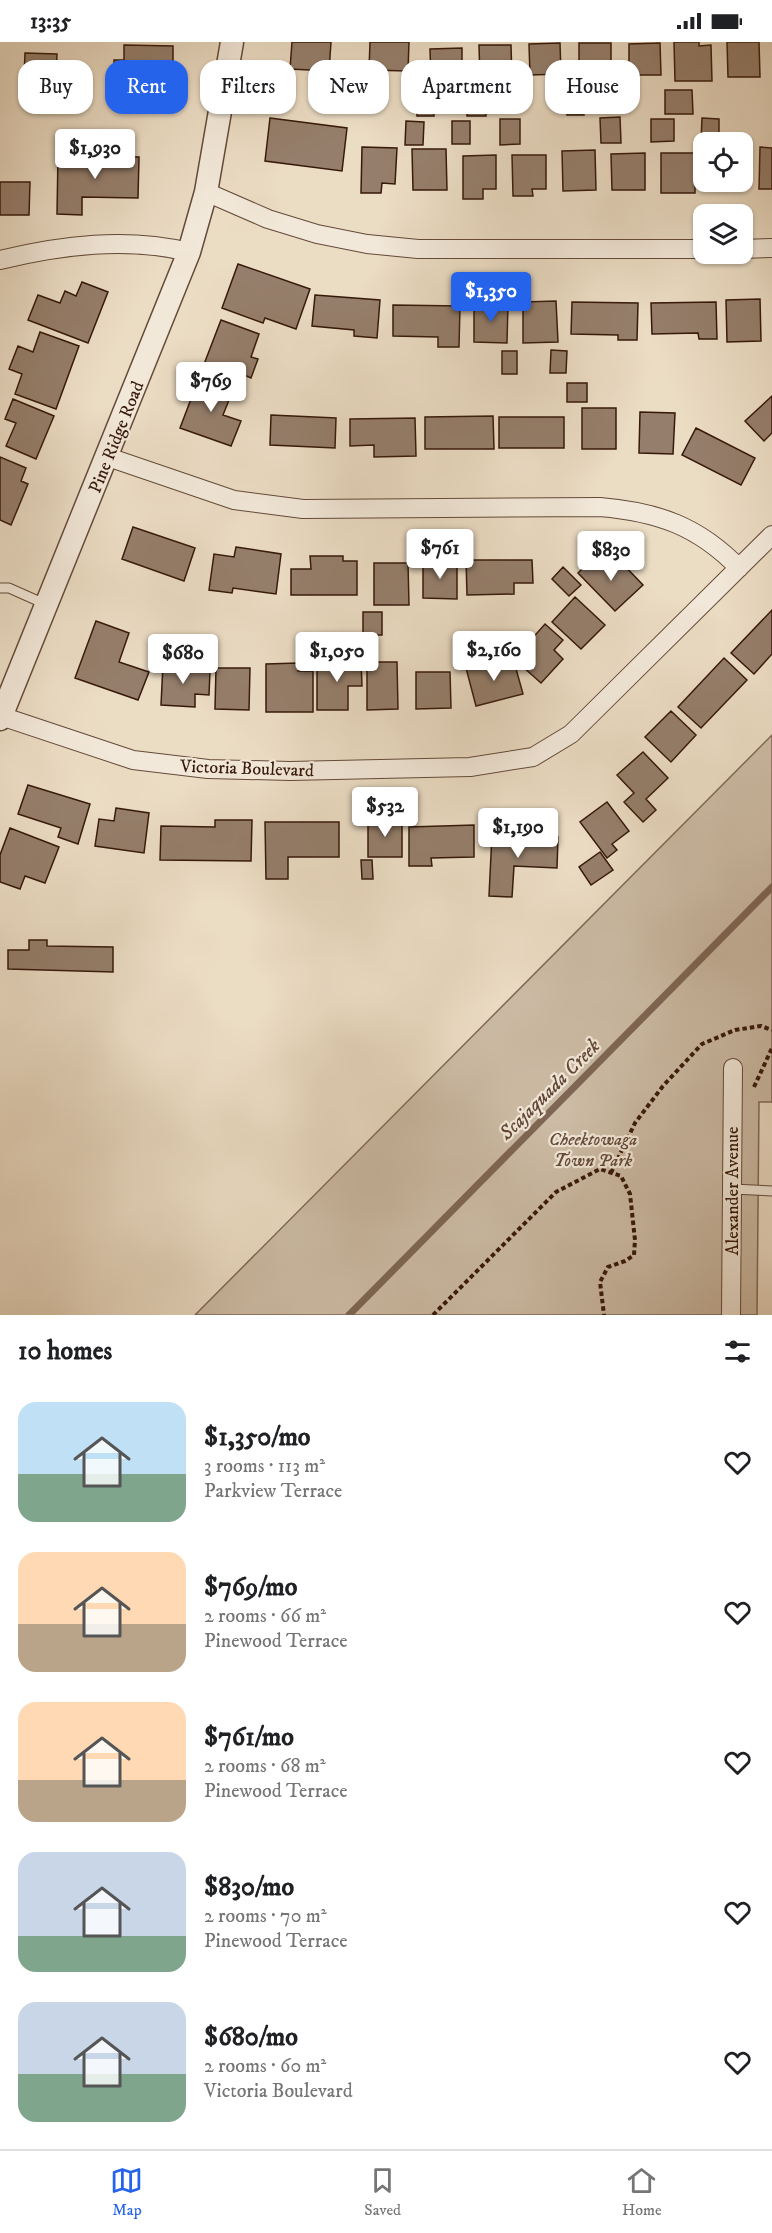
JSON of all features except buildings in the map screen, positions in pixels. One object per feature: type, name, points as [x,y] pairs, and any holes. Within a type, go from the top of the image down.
[{"type":"street","name":"Pine Ridge Road","points":[[1,718],[189,252],[206,192],[231,42]]},
{"type":"street","points":[[206,192],[268,219],[317,234],[367,244],[418,249],[693,249]]},
{"type":"street","points":[[0,260],[38,250],[89,246],[148,245],[189,252]]},
{"type":"street","points":[[753,249],[772,248]]},
{"type":"street","points":[[108,457],[234,500],[303,509],[600,507],[640,512],[693,530],[721,550],[739,568]]},
{"type":"street","name":"Victoria Boulevard","points":[[1,718],[133,760],[208,769],[290,771],[470,767],[533,757],[571,734],[772,535]]},
{"type":"street","name":"Alexander Avenue","points":[[731,1315],[734,1068]]},
{"type":"lane","points":[[0,588],[9,588],[47,605]]},
{"type":"lane","points":[[732,1189],[772,1191]]},
{"type":"path","points":[[611,1173],[634,1123],[663,1086],[702,1044],[735,1030],[761,1026],[772,1030]]},
{"type":"path","points":[[753,1088],[772,1048]]},
{"type":"path","points":[[433,1315],[556,1192],[600,1169],[621,1176],[630,1194],[635,1240],[634,1255],[608,1267],[600,1282],[604,1315]]},
{"type":"green space","name":"Cheektowaga Town Park","points":[[772,735],[772,1102],[759,1102],[757,1315],[195,1315]]},
{"type":"waterway","name":"Scajaquada Creek","points":[[349,1315],[772,887]]}]
